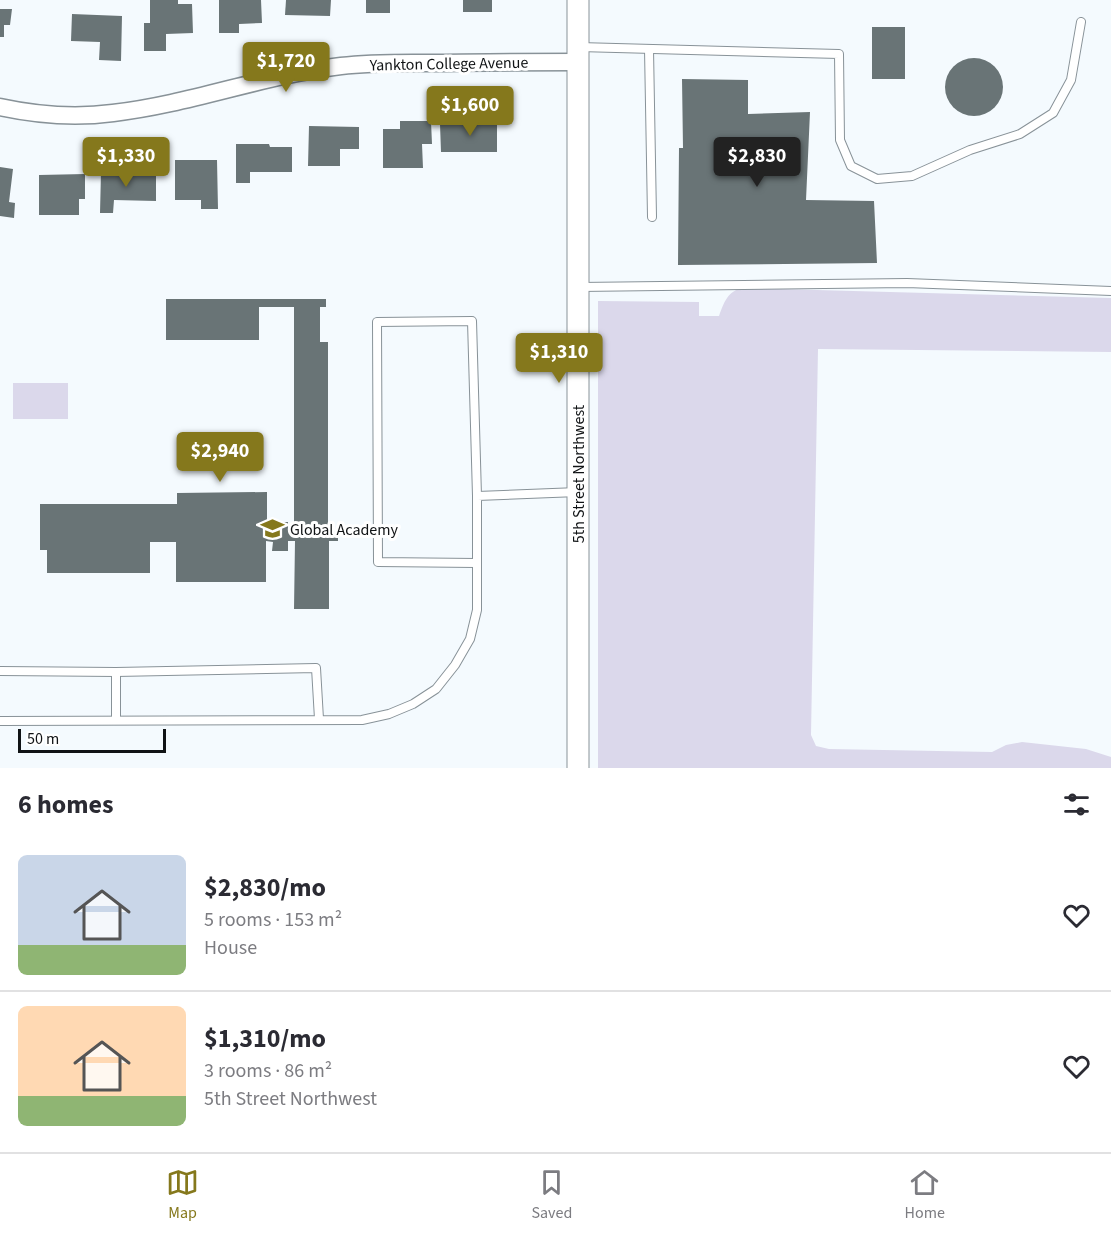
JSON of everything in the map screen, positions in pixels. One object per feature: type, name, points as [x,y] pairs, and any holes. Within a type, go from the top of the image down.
[{"type":"street","name":"5th Street Northwest","points":[[578,0],[578,768]]},
{"type":"street","name":"Yankton College Avenue","points":[[0,107],[30,113],[73,116],[114,113],[152,107],[287,75],[342,66],[579,55]]},
{"type":"lane","points":[[579,55],[649,49],[839,54],[840,140],[851,166],[877,179],[912,176],[969,150],[1020,134],[1053,113],[1071,80],[1081,22]]},
{"type":"lane","points":[[649,49],[652,217]]},
{"type":"lane","points":[[578,287],[907,283],[1111,291]]},
{"type":"lane","points":[[0,721],[362,720],[389,714],[413,704],[436,689],[456,665],[470,639],[477,610],[477,496],[472,321],[376,322],[378,562],[476,563]]},
{"type":"lane","points":[[477,496],[578,492]]},
{"type":"lane","points":[[0,671],[116,672],[316,668],[319,719]]},
{"type":"lane","points":[[116,672],[116,720]]},
{"type":"shaded area","points":[[740,288],[1111,298],[1111,352],[818,349],[811,735],[816,746],[829,749],[992,752],[1006,745],[1022,742],[1086,749],[1111,757],[1111,768],[598,768],[598,301],[699,302],[699,316],[719,316],[729,296]]},
{"type":"shaded area","points":[[13,383],[68,383],[68,419],[13,419]]},
{"type":"building","points":[[150,0],[178,0],[178,4],[192,4],[193,33],[166,34],[166,51],[144,51],[144,23],[150,23]]},
{"type":"building","points":[[219,0],[261,0],[262,23],[239,24],[239,33],[219,33]]},
{"type":"building","points":[[286,0],[331,0],[330,16],[285,15]]},
{"type":"building","points":[[366,0],[390,0],[390,13],[366,13]]},
{"type":"building","points":[[463,0],[492,0],[492,12],[463,12]]},
{"type":"building","points":[[0,9],[12,9],[10,25],[4,25],[4,37],[0,37]]},
{"type":"building","points":[[72,14],[122,16],[121,61],[99,60],[100,42],[71,41]]},
{"type":"building","points":[[872,27],[905,27],[905,79],[872,79]]},
{"type":"building","points":[[974,58],[985,60],[998,71],[1003,87],[1001,98],[990,111],[974,116],[963,114],[950,103],[945,87],[947,76],[958,63]]},
{"type":"building","points":[[682,79],[748,80],[748,114],[810,112],[806,200],[874,201],[877,263],[678,265],[679,148],[683,148]]},
{"type":"building","points":[[477,120],[497,120],[497,152],[441,152],[440,124],[477,123]]},
{"type":"building","points":[[400,121],[431,121],[432,144],[422,144],[423,168],[383,168],[383,129],[400,129]]},
{"type":"building","points":[[309,126],[359,127],[359,149],[340,149],[340,166],[308,166]]},
{"type":"building","points":[[236,144],[292,147],[292,172],[250,172],[250,183],[236,183]]},
{"type":"building","points":[[175,160],[217,160],[218,209],[201,209],[201,200],[175,200]]},
{"type":"building","points":[[0,167],[13,169],[9,202],[15,203],[14,218],[0,216]]},
{"type":"building","points":[[101,172],[156,173],[156,201],[114,200],[113,213],[100,213]]},
{"type":"building","points":[[85,174],[85,199],[79,199],[79,215],[39,215],[39,175]]},
{"type":"building","points":[[166,299],[326,299],[326,307],[320,307],[320,342],[328,342],[328,531],[338,531],[338,541],[329,541],[329,609],[294,609],[295,541],[288,541],[288,551],[272,551],[273,542],[266,541],[266,582],[176,582],[176,542],[150,542],[150,573],[47,573],[47,550],[40,550],[40,504],[177,504],[177,493],[267,492],[267,532],[273,532],[273,522],[288,522],[288,532],[294,532],[294,307],[259,307],[259,340],[166,340]]},
{"type":"place","name":"Global Academy","points":[[272,529]]}]
